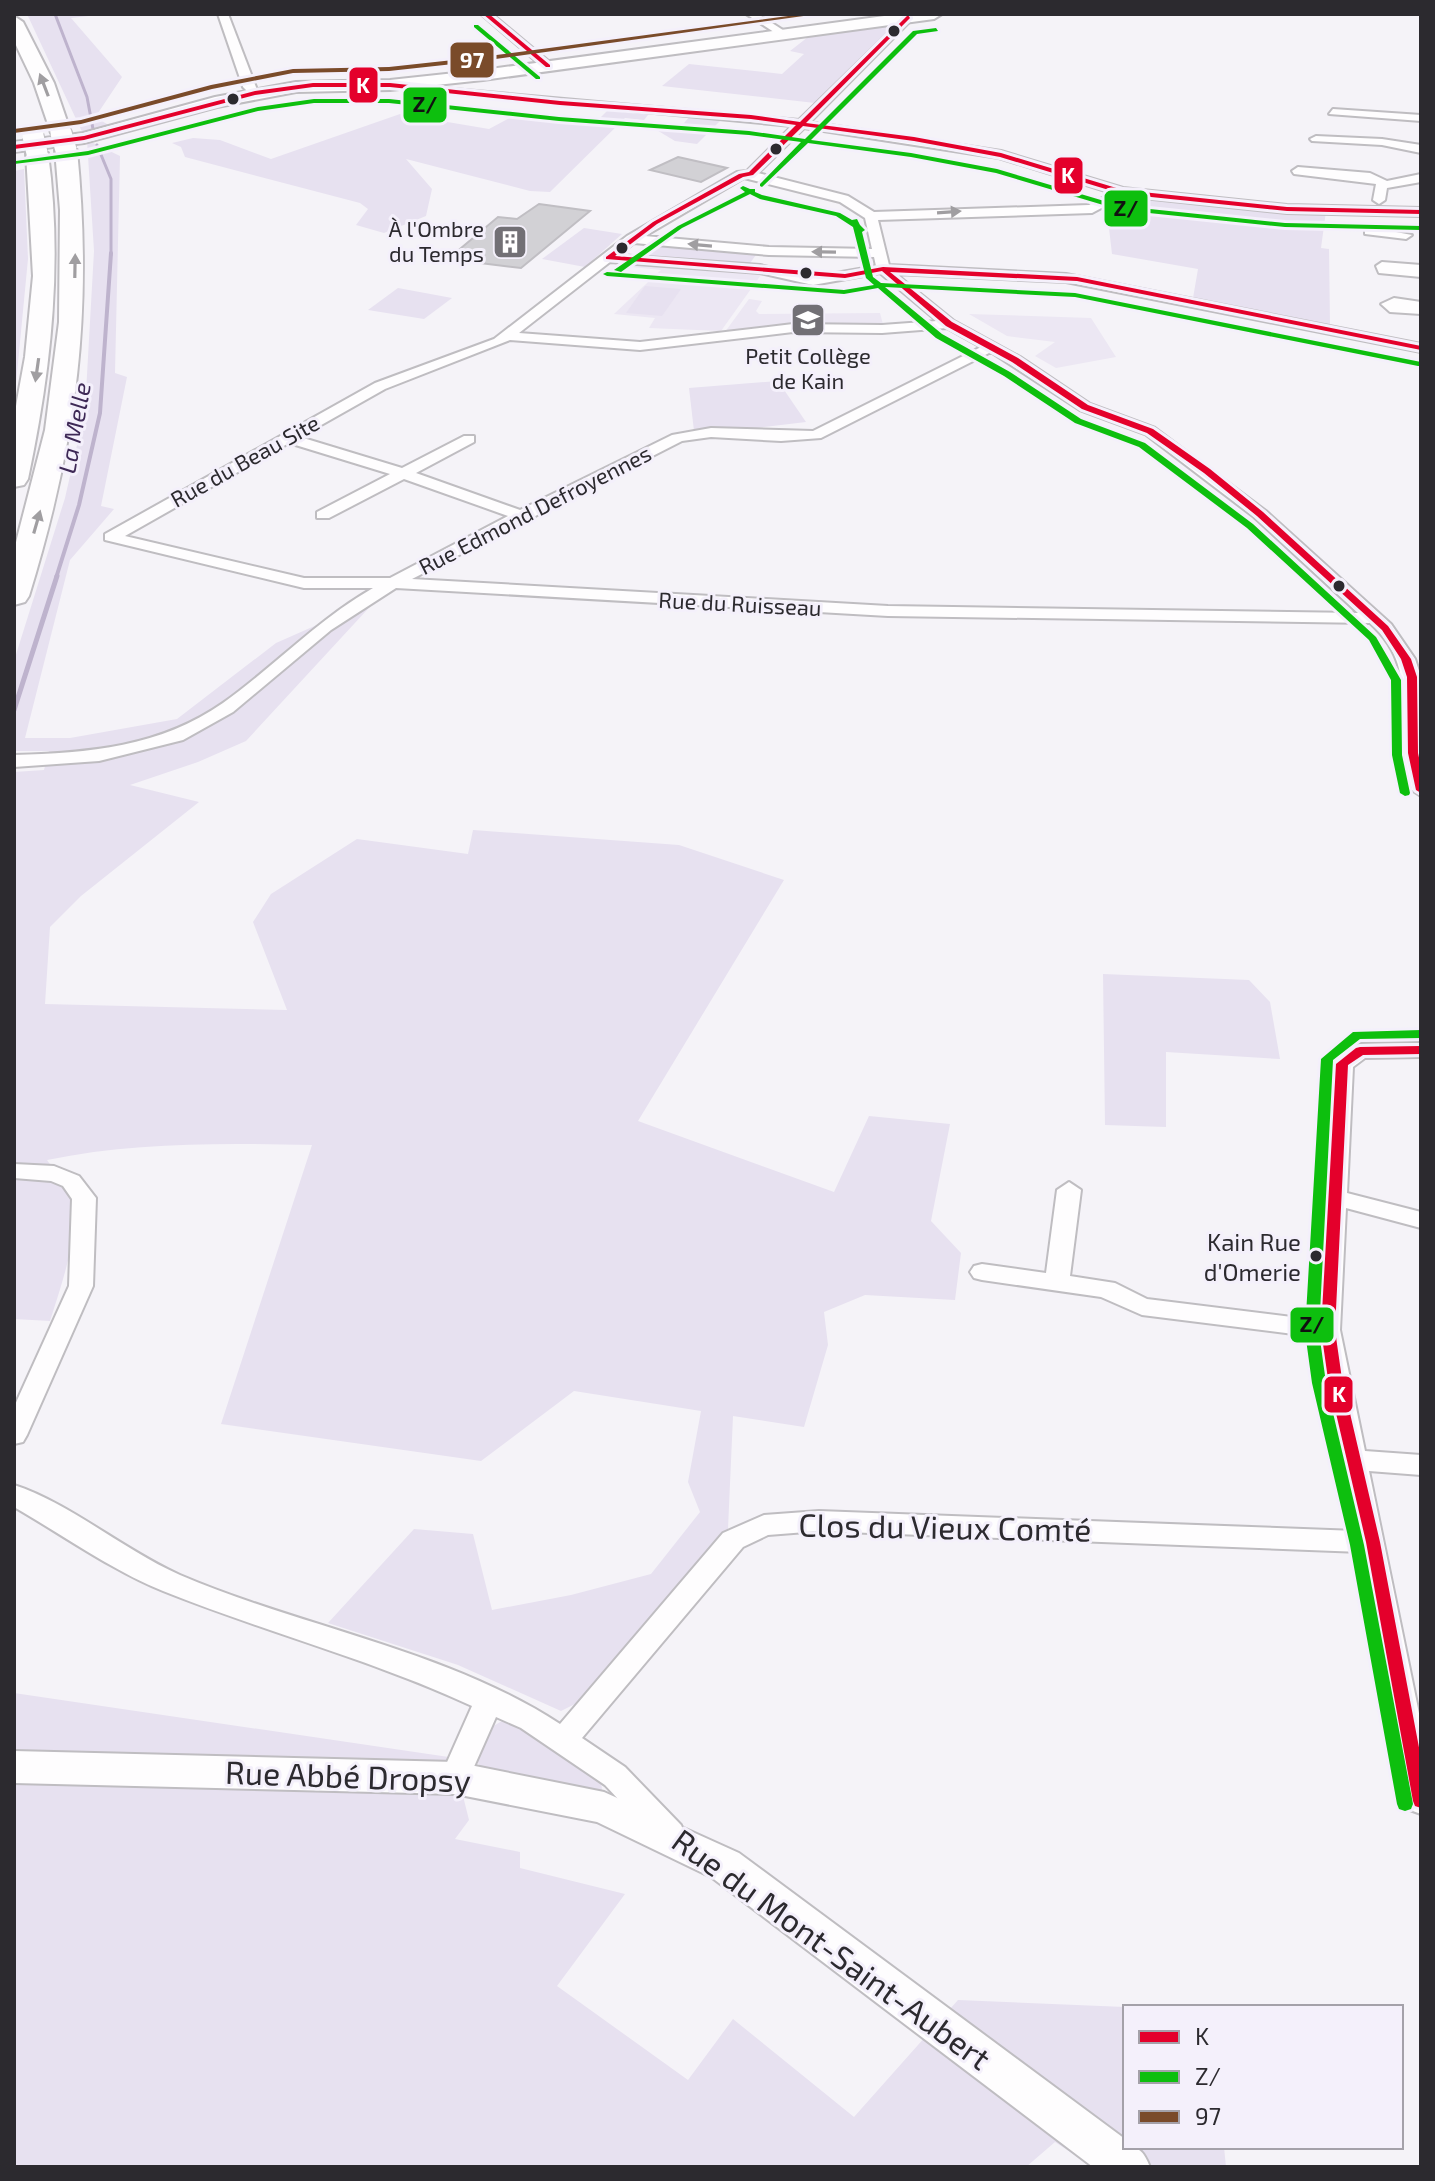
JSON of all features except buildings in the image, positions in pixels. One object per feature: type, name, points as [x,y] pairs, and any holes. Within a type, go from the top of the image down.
[{"type":"highway","points":[[14,22],[44,83],[64,142],[76,250],[74,321],[64,403],[48,481],[14,596]]},
{"type":"highway","points":[[14,479],[32,405],[44,324],[47,252],[28,145],[26,110]]},
{"type":"main road","points":[[28,145],[84,138],[255,93],[313,85],[390,85],[934,14]]},
{"type":"street","points":[[223,14],[249,87],[255,93]]},
{"type":"street","points":[[486,14],[548,66]]},
{"type":"street","points":[[751,14],[784,34]]},
{"type":"street","points":[[908,17],[751,174],[763,181],[844,199],[871,216],[1092,209],[1122,192]]},
{"type":"street","points":[[390,85],[800,124],[914,139],[1001,155],[1122,192],[1287,209],[1421,212]]},
{"type":"street","points":[[1333,112],[1421,118]]},
{"type":"street","points":[[1316,139],[1382,142],[1421,149]]},
{"type":"street","points":[[1298,171],[1370,177],[1382,182],[1382,209],[1387,233]]},
{"type":"street","name":"Rue du Beau Site","points":[[111,537],[380,386],[482,349],[508,336],[631,239],[741,175],[751,174]]},
{"type":"street","points":[[1381,186],[1421,178]]},
{"type":"street","points":[[871,216],[883,269],[949,324],[1085,407],[1150,431],[1260,514],[1380,623],[1406,659],[1412,677],[1413,753],[1421,790]]},
{"type":"street","points":[[1369,231],[1406,235]]},
{"type":"street","points":[[631,239],[769,251],[878,253]]},
{"type":"street","points":[[763,270],[769,251]]},
{"type":"street","points":[[608,258],[763,270],[813,281],[883,269],[1099,282],[1421,348]]},
{"type":"street","points":[[508,336],[640,346],[793,328],[882,329],[949,324]]},
{"type":"street","name":"Rue Edmond Defroyennes","points":[[14,761],[111,757],[177,738],[228,708],[335,616],[521,516],[681,436],[712,434],[793,439],[816,435],[991,347]]},
{"type":"street","points":[[289,438],[403,473],[521,516]]},
{"type":"street","points":[[323,515],[469,439]]},
{"type":"street","name":"Rue du Ruisseau","points":[[111,537],[304,583],[393,583],[888,611],[1380,623]]},
{"type":"street","points":[[1421,1050],[1360,1051],[1342,1064],[1328,1330],[1335,1379],[1373,1542],[1421,1801]]},
{"type":"street","points":[[14,1171],[54,1174],[71,1181],[84,1198],[81,1286],[14,1435]]},
{"type":"street","points":[[1057,1283],[1069,1190]]},
{"type":"street","points":[[1334,1197],[1421,1220]]},
{"type":"street","points":[[982,1272],[1106,1289],[1142,1307],[1328,1330]]},
{"type":"street","points":[[1356,1460],[1421,1465]]},
{"type":"street","name":"Rue du Mont-Saint-Aubert","points":[[14,1495],[169,1582],[323,1639],[424,1671],[490,1699],[564,1739],[615,1776],[673,1838],[725,1865],[1038,2103],[1129,2167]]},
{"type":"street","name":"Clos du Vieux Comté","points":[[564,1739],[733,1540],[764,1525],[819,1521],[1373,1542]]},
{"type":"street","points":[[455,1778],[490,1699]]},
{"type":"street","name":"Rue Abbé Dropsy","points":[[14,1767],[455,1778],[533,1791],[604,1808],[673,1838]]},
{"type":"shaded area","points":[[27,14],[106,14],[71,18],[122,77],[97,118],[115,129],[84,136]]},
{"type":"shaded area","points":[[901,20],[815,103],[662,86],[689,64],[782,74],[804,54],[790,51],[808,37],[804,34]]},
{"type":"shaded area","points":[[610,108],[652,110],[644,120],[625,118],[550,192],[530,191],[406,159],[432,189],[426,216],[384,233],[356,225],[368,209],[360,203],[185,157],[181,147],[172,143],[193,138],[220,140],[271,159],[400,114],[489,129],[513,116],[595,123]]},
{"type":"shaded area","points":[[691,115],[723,118],[697,144],[675,141],[655,129],[678,130]]},
{"type":"shaded area","points":[[87,140],[120,156],[115,373],[127,377],[101,506],[114,509],[70,560],[25,738],[70,738],[177,719],[276,643],[378,598],[246,741],[198,762],[130,785],[199,802],[81,896],[50,927],[45,1004],[287,1010],[253,922],[271,894],[357,839],[468,854],[473,830],[679,845],[784,880],[638,1121],[834,1192],[869,1116],[950,1124],[931,1221],[961,1253],[955,1300],[865,1295],[824,1312],[828,1345],[804,1427],[733,1416],[728,1529],[575,1704],[561,1711],[458,1665],[328,1623],[414,1529],[473,1534],[492,1610],[571,1595],[651,1574],[700,1512],[688,1482],[701,1411],[574,1391],[481,1461],[221,1424],[312,1145],[145,1147],[47,1160],[73,1196],[75,1223],[72,1240],[50,1321],[14,1319],[14,772],[44,770],[49,751],[14,751],[14,661],[65,498],[85,410],[94,251]]},
{"type":"shaded area","points":[[24,169],[28,259],[14,404],[14,171]]},
{"type":"shaded area","points":[[1126,195],[1326,211],[1321,248],[1329,249],[1330,325],[1193,298],[1198,269],[1112,254],[1107,211]]},
{"type":"shaded area","points":[[584,228],[622,234],[585,267],[542,259]]},
{"type":"shaded area","points":[[648,242],[758,252],[748,266],[631,257]]},
{"type":"shaded area","points":[[630,261],[763,272],[721,331],[649,328],[655,318],[614,314],[661,270],[622,266]]},
{"type":"shaded area","points":[[645,286],[681,289],[662,316],[626,313]]},
{"type":"shaded area","points":[[398,288],[452,298],[424,319],[368,310]]},
{"type":"shaded area","name":"Petit Collège de Kain","points":[[749,299],[762,301],[756,311],[759,314],[880,313],[884,328],[793,327],[722,336]]},
{"type":"shaded area","points":[[969,314],[1091,318],[1116,357],[1056,368],[1035,356],[1055,342],[1007,336]]},
{"type":"shaded area","points":[[778,381],[806,422],[732,431],[694,431],[689,388]]},
{"type":"shaded area","points":[[1103,974],[1249,980],[1270,1002],[1280,1059],[1166,1052],[1166,1127],[1105,1125]]},
{"type":"shaded area","points":[[14,1693],[469,1760],[464,1800],[469,1820],[455,1839],[520,1852],[520,1868],[625,1894],[557,1986],[688,2080],[733,2019],[854,2117],[958,2000],[1123,2007],[1123,2149],[1224,2149],[1226,2167],[1093,2167],[1055,2142],[1026,2167],[14,2167]]},
{"type":"shaded area","points":[[502,1721],[534,1735],[601,1781],[602,1790],[597,1793],[483,1769],[476,1761],[490,1728]]},
{"type":"waterway","name":"La Melle","points":[[55,14],[87,97],[93,129]]},
{"type":"waterway","name":"La Melle","points":[[97,145],[111,179],[111,253]]},
{"type":"waterway","name":"La Melle","points":[[56,578],[79,505],[100,413],[111,253]]},
{"type":"waterway","name":"La Melle","points":[[14,710],[57,576]]},
{"type":"transit line","name":"K","points":[[486,14],[548,66]]},
{"type":"transit line","name":"97","points":[[14,131],[81,122],[211,87],[293,71],[389,69],[481,59],[815,14]]},
{"type":"transit line","name":"K","points":[[751,174],[908,17]]},
{"type":"transit line","name":"Z/","points":[[476,26],[538,78]]},
{"type":"transit line","name":"Z/","points":[[762,185],[915,32],[936,30]]},
{"type":"transit line","name":"K","points":[[14,147],[84,138],[255,93],[313,85],[390,85],[560,103],[751,117],[914,139],[1001,155],[1122,192],[1287,209],[1421,212]]},
{"type":"transit line","name":"Z/","points":[[16,163],[88,153],[258,109],[314,101],[389,101],[559,119],[749,133],[911,155],[997,171],[1120,208],[1285,225],[1421,228]]},
{"type":"transit line","name":"K","points":[[608,258],[655,223],[741,175],[751,174]]},
{"type":"transit line","name":"Z/","points":[[743,188],[760,197],[838,214],[862,230]]},
{"type":"transit line","name":"Z/","points":[[618,270],[680,227],[753,190]]},
{"type":"transit line","name":"Z/","points":[[855,220],[870,278],[939,336],[1007,374],[1078,421],[1142,445],[1250,526],[1373,639],[1396,680],[1397,755],[1405,793]]},
{"type":"transit line","name":"K","points":[[608,258],[845,276],[883,269],[1077,279],[1421,348]]},
{"type":"transit line","name":"K","points":[[883,269],[949,324],[1015,360],[1085,407],[1150,431],[1207,471],[1260,514],[1385,628],[1406,659],[1412,677],[1413,753],[1421,790]]},
{"type":"transit line","name":"Z/","points":[[607,274],[844,292],[884,285],[1075,295],[1418,364]]},
{"type":"transit line","name":"Z/","points":[[1405,1804],[1357,1545],[1319,1383],[1312,1332],[1327,1059],[1357,1035],[1421,1034]]},
{"type":"transit line","name":"K","points":[[1421,1050],[1360,1051],[1342,1064],[1328,1330],[1335,1379],[1373,1542],[1421,1801]]},
{"type":"place","name":"À l'Ombre du Temps","points":[[510,242]]},
{"type":"place","name":"Petit Collège de Kain","points":[[808,320]]},
{"type":"place","name":"Kain Rue d'Omerie","points":[[1316,1256]]}]
